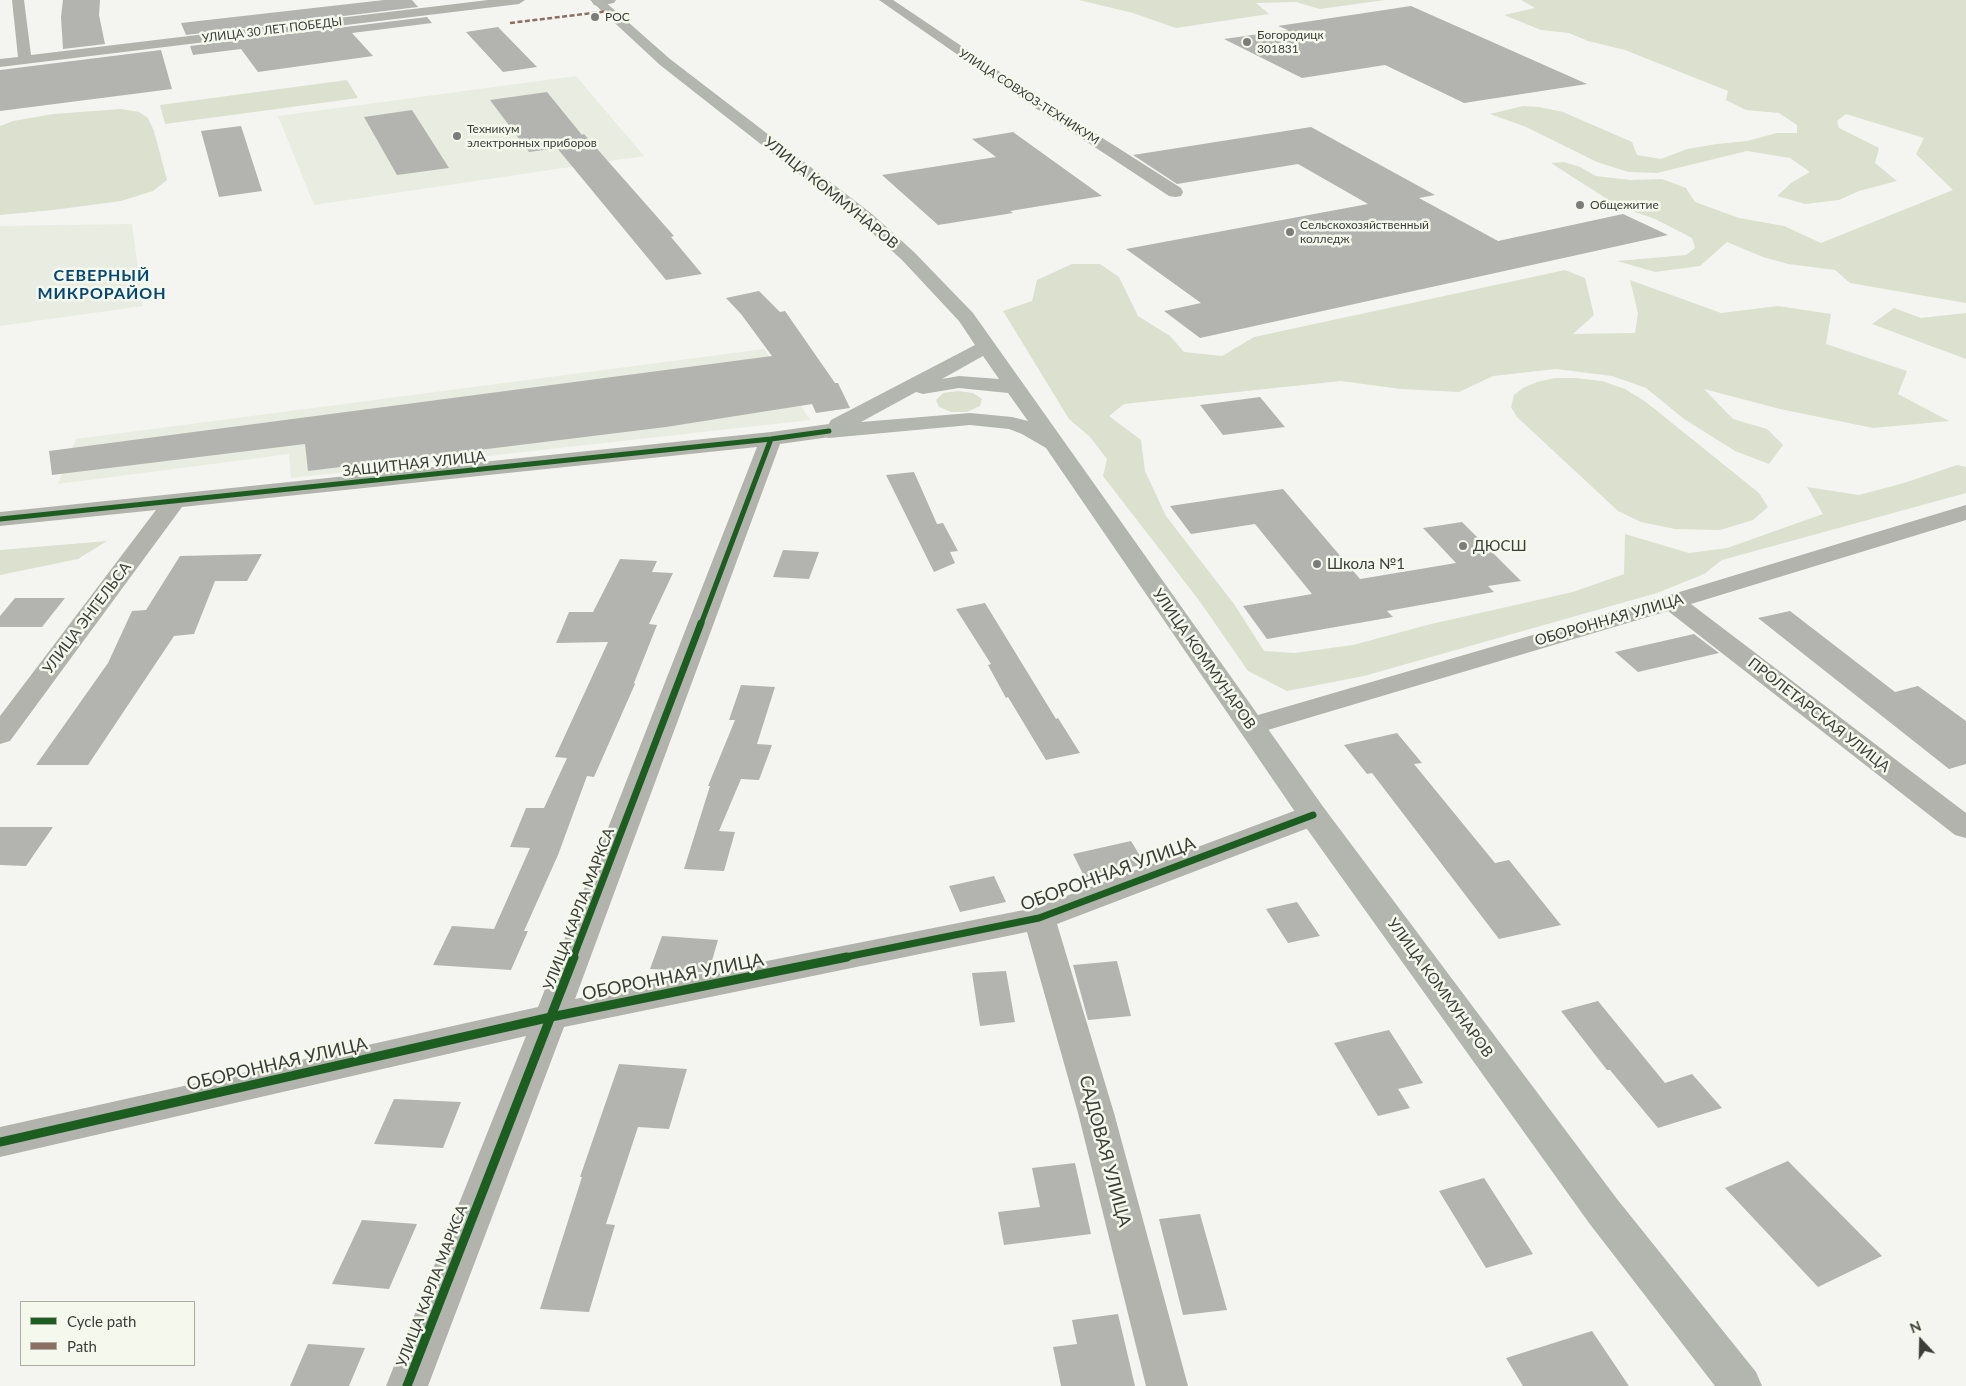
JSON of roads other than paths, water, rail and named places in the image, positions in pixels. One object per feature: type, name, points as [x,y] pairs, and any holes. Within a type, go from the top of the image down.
[{"type":"main road","name":"УЛИЦА КОММУНАРОВ","points":[[601,1],[665,62],[866,218],[908,256],[966,317],[1313,815],[1603,1210],[1741,1386]]},
{"type":"main road","points":[[829,431],[986,347]]},
{"type":"main road","points":[[893,396],[959,382],[1017,392]]},
{"type":"main road","points":[[970,419],[1002,408],[1017,392]]},
{"type":"main road","points":[[829,431],[970,419],[1012,423],[1030,429],[1053,444]]},
{"type":"street","points":[[18,0],[25,60]]},
{"type":"street","name":"УЛИЦА 30 ЛЕТ ПОБЕДЫ","points":[[0,63],[519,0]]},
{"type":"street","name":"УЛИЦА СОВХОЗ-ТЕХНИКУМ","points":[[885,0],[1019,92],[1175,192]]},
{"type":"street","name":"ЗАЩИТНАЯ УЛИЦА","points":[[0,518],[771,440],[829,431]]},
{"type":"street","name":"УЛИЦА КАРЛА МАРКСА","points":[[407,1386],[551,1017],[771,440]]},
{"type":"street","name":"УЛИЦА ЭНГЕЛЬСА","points":[[0,735],[175,501]]},
{"type":"street","name":"ОБОРОННАЯ УЛИЦА","points":[[1251,726],[1672,602],[1966,512]]},
{"type":"street","name":"ПРОЛЕТАРСКАЯ УЛИЦА","points":[[1672,602],[1966,828]]},
{"type":"street","name":"ОБОРОННАЯ УЛИЦА","points":[[0,1142],[551,1017],[1039,918],[1313,815]]},
{"type":"street","name":"САДОВАЯ УЛИЦА","points":[[1039,918],[1096,1113],[1167,1386]]},
{"type":"place","name":"РОС","points":[[595,17]]},
{"type":"place","name":"Богородицк 301831","points":[[1247,42]]},
{"type":"place","name":"Техникум электронных приборов","points":[[457,136]]},
{"type":"place","name":"Общежитие","points":[[1580,205]]},
{"type":"place","name":"Сельскохозяйственный колледж","points":[[1290,232]]},
{"type":"place","name":"ДЮСШ","points":[[1463,546]]},
{"type":"place","name":"Школа №1","points":[[1317,564]]},
{"type":"district","name":"СЕВЕРНЫЙ МИКРОРАЙОН","points":[[102,285]]}]
